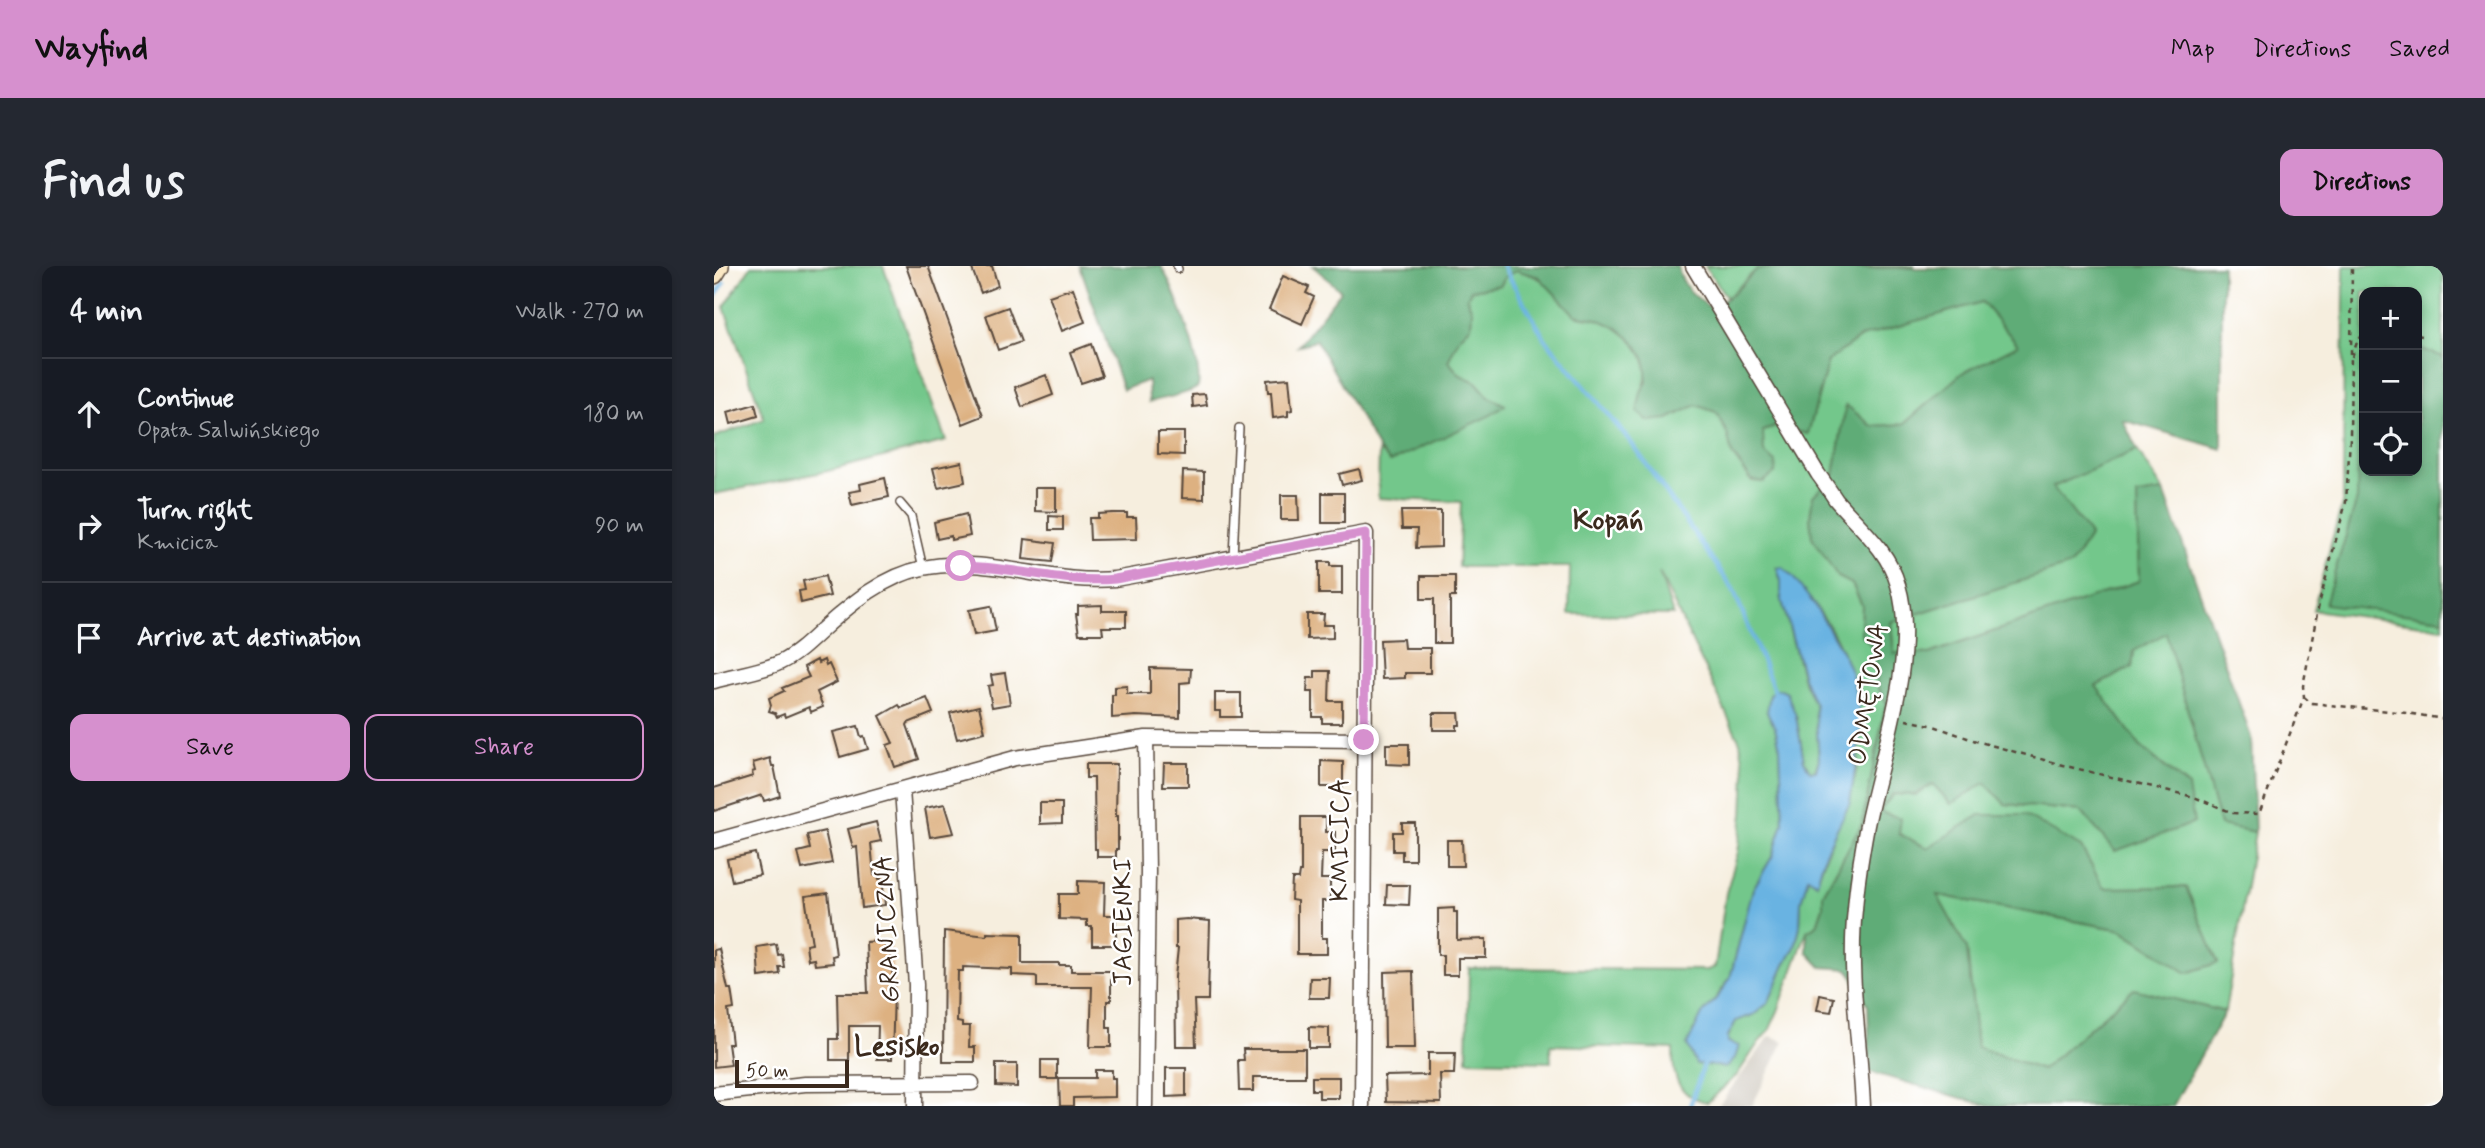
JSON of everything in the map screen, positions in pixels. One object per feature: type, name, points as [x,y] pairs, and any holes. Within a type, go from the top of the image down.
[{"type":"street","points":[[714,274],[719,266]]},
{"type":"street","name":"ODMĘTOWA","points":[[1693,266],[1818,474],[1835,499],[1887,556],[1898,584],[1905,614],[1904,648],[1893,717],[1867,826],[1855,910],[1853,944],[1863,1106]]},
{"type":"street","name":"KMICICA","points":[[1233,557],[1366,533],[1362,1106]]},
{"type":"street","points":[[714,681],[779,663],[798,651],[861,596],[895,578],[923,568],[977,566],[1093,581],[1233,557]]},
{"type":"street","points":[[714,841],[1015,758],[1146,738],[1364,740]]},
{"type":"street","name":"JAGIENKI","points":[[1145,1106],[1148,871],[1146,738]]},
{"type":"street","name":"GRANICZNA","points":[[902,790],[916,985],[915,1106]]},
{"type":"street","points":[[714,1094],[805,1084],[972,1083]]},
{"type":"lane","points":[[1233,557],[1239,428]]},
{"type":"lane","points":[[900,503],[911,516],[923,568]]},
{"type":"path","points":[[1893,717],[1931,724],[1976,741],[2066,766],[2194,797],[2233,813],[2259,814],[2304,697],[2302,686],[2319,604],[2346,502],[2350,439],[2352,266]]},
{"type":"path","points":[[2351,364],[2359,339]]},
{"type":"path","points":[[2304,697],[2312,703],[2443,719]]},
{"type":"path","points":[[2442,1106],[2443,1101]]},
{"type":"shaded area","points":[[1770,1036],[1784,1041],[1752,1106],[1718,1106]]},
{"type":"green space","points":[[751,266],[883,266],[946,441],[828,471],[714,494],[714,437],[764,419],[724,307]]},
{"type":"green space","points":[[1080,266],[1161,266],[1180,308],[1192,344],[1198,387],[1149,402],[1148,380],[1123,390]]},
{"type":"green space","points":[[1313,266],[1678,266],[1686,285],[1711,308],[1733,294],[1757,269],[2222,266],[2222,449],[2123,420],[2137,450],[2053,487],[2090,535],[2071,565],[1891,622],[1894,653],[1929,654],[2139,581],[2137,495],[2164,491],[2251,737],[2255,832],[2220,825],[2166,633],[2134,651],[2132,667],[2096,686],[2140,746],[2188,787],[2194,823],[2115,851],[2081,811],[2005,804],[1985,783],[1951,804],[1933,784],[1915,795],[1893,794],[1879,812],[1901,818],[1899,834],[1927,848],[1980,815],[2024,815],[2081,847],[2104,888],[2186,887],[2218,963],[2187,973],[2122,930],[1937,895],[1967,949],[1977,1047],[2042,1070],[2134,989],[2225,1012],[2173,1106],[1989,1106],[1870,1072],[1868,1006],[1848,969],[1821,967],[1807,952],[1807,931],[1817,925],[1823,907],[1823,894],[1862,824],[1886,703],[1877,685],[1875,649],[1861,634],[1862,605],[1852,584],[1838,577],[1812,537],[1810,517],[1813,496],[1834,475],[1846,405],[1872,426],[1904,424],[1962,373],[2018,345],[1982,302],[1861,337],[1828,361],[1808,434],[1778,426],[1763,431],[1764,453],[1776,462],[1775,473],[1763,482],[1752,480],[1732,454],[1727,433],[1716,412],[1696,405],[1668,419],[1649,421],[1637,412],[1641,392],[1647,382],[1645,359],[1633,341],[1616,327],[1597,319],[1575,315],[1539,277],[1516,270],[1504,278],[1501,285],[1471,290],[1467,298],[1472,311],[1471,326],[1459,338],[1448,361],[1460,375],[1476,382],[1489,397],[1505,405],[1491,415],[1390,462],[1379,450],[1316,340],[1298,346],[1341,291]]},
{"type":"green space","points":[[1705,266],[1915,266],[1909,269],[1757,269],[1727,298]]},
{"type":"green space","points":[[2344,266],[2443,266],[2443,628],[2313,610],[2343,500]]},
{"type":"green space","points":[[1516,270],[1536,277],[1551,287],[1576,315],[1609,324],[1629,338],[1643,357],[1646,368],[1646,380],[1641,392],[1668,419],[1696,405],[1716,412],[1728,433],[1732,454],[1752,481],[1763,482],[1763,431],[1778,426],[1808,434],[1828,361],[1861,337],[1982,301],[2019,345],[1962,373],[1904,424],[1872,426],[1846,405],[1834,475],[1813,497],[1810,517],[1812,537],[1838,576],[1852,584],[1862,605],[1861,634],[1875,649],[1877,685],[1886,703],[1862,824],[1823,894],[1823,907],[1817,925],[1807,931],[1769,1031],[1737,1075],[1707,1103],[1688,1095],[1678,1083],[1673,1049],[1550,1045],[1551,1062],[1467,1060],[1469,968],[1707,970],[1715,967],[1726,893],[1738,852],[1745,772],[1740,742],[1659,572],[1673,615],[1569,614],[1570,567],[1458,567],[1461,502],[1378,498],[1379,450],[1391,462],[1504,405],[1489,397],[1476,382],[1460,375],[1448,361],[1459,338],[1471,326],[1472,311],[1467,297],[1471,290],[1501,285],[1504,278]],"holes":[[[1777,569],[1805,594],[1821,614],[1846,660],[1858,710],[1858,762],[1848,800],[1817,883],[1808,876],[1801,902],[1800,926],[1795,947],[1768,1003],[1755,1014],[1736,1021],[1728,1043],[1693,1031],[1730,978],[1753,889],[1772,857],[1783,823],[1780,748],[1775,727],[1767,712],[1796,716],[1804,761],[1810,771],[1815,771],[1819,759],[1815,705],[1803,680],[1781,597],[1781,581]]]},
{"type":"green space","points":[[2422,349],[2443,357],[2443,619],[2325,604],[2357,499],[2359,430],[2359,476],[2422,476]]},
{"type":"green space","points":[[2137,450],[2164,491],[2137,495],[2139,581],[1929,654],[1894,653],[1891,622],[2071,565],[2090,535],[2052,487]]},
{"type":"green space","points":[[2166,632],[2220,825],[2255,832],[2225,1012],[2134,989],[2042,1070],[1977,1047],[1967,949],[1937,895],[2122,930],[2187,973],[2217,962],[2186,887],[2104,888],[2081,847],[1980,815],[1928,848],[1899,834],[1879,813],[1893,794],[1915,795],[1933,784],[1951,804],[1985,782],[2005,804],[2081,811],[2115,851],[2188,786],[2140,746],[2096,686],[2132,667],[2134,651]]},
{"type":"water","points":[[1782,567],[1814,604],[1842,651],[1852,674],[1862,725],[1850,803],[1825,853],[1817,883],[1808,877],[1801,902],[1800,926],[1795,947],[1768,1003],[1755,1014],[1736,1021],[1728,1036],[1728,1042],[1739,1046],[1735,1058],[1727,1067],[1696,1064],[1687,1045],[1702,1014],[1721,993],[1730,978],[1753,889],[1772,857],[1783,823],[1780,748],[1775,727],[1767,712],[1770,694],[1779,689],[1787,693],[1796,716],[1804,761],[1810,771],[1816,771],[1819,759],[1815,705],[1804,680],[1781,597],[1781,581],[1777,568]]},
{"type":"building","points":[[906,266],[928,266],[983,416],[963,424]]},
{"type":"building","points":[[971,266],[992,266],[998,286],[981,293]]},
{"type":"building","points":[[1283,276],[1309,287],[1306,293],[1314,297],[1302,324],[1269,309]]},
{"type":"building","points":[[1073,288],[1085,322],[1062,331],[1049,296]]},
{"type":"building","points":[[1008,307],[1021,342],[998,350],[986,315]]},
{"type":"building","points":[[1091,344],[1102,376],[1081,383],[1070,352]]},
{"type":"building","points":[[1046,375],[1053,395],[1022,407],[1015,387]]},
{"type":"building","points":[[1289,378],[1292,410],[1288,411],[1288,416],[1273,418],[1267,380]]},
{"type":"building","points":[[1205,394],[1207,405],[1193,407],[1192,395]]},
{"type":"building","points":[[755,404],[758,416],[731,424],[728,412]]},
{"type":"building","points":[[1158,432],[1184,432],[1184,455],[1158,454]]},
{"type":"building","points":[[962,462],[965,482],[938,488],[933,468]]},
{"type":"building","points":[[1359,469],[1362,480],[1342,485],[1339,474]]},
{"type":"building","points":[[1183,471],[1204,472],[1204,499],[1182,498]]},
{"type":"building","points":[[885,478],[889,497],[852,505],[849,492],[861,490],[860,484]]},
{"type":"building","points":[[1035,488],[1056,488],[1056,512],[1035,511]]},
{"type":"building","points":[[1322,493],[1344,493],[1344,523],[1322,523]]},
{"type":"building","points":[[1281,495],[1298,495],[1299,520],[1281,520]]},
{"type":"building","points":[[1401,511],[1441,511],[1441,547],[1416,548],[1417,529],[1402,529]]},
{"type":"building","points":[[1127,513],[1127,517],[1136,517],[1137,539],[1090,540],[1089,518],[1098,518],[1098,514]]},
{"type":"building","points":[[966,514],[970,536],[951,540],[951,536],[937,539],[934,522]]},
{"type":"building","points":[[1049,516],[1063,517],[1063,530],[1049,530]]},
{"type":"building","points":[[1025,539],[1055,543],[1052,562],[1023,559]]},
{"type":"building","points":[[1319,562],[1342,566],[1342,594],[1319,594]]},
{"type":"building","points":[[825,576],[830,596],[801,603],[799,591],[805,590],[803,581]]},
{"type":"building","points":[[1421,576],[1455,576],[1455,597],[1450,597],[1450,643],[1434,643],[1434,599],[1421,599]]},
{"type":"building","points":[[1102,605],[1102,611],[1126,611],[1126,627],[1102,627],[1103,634],[1079,634],[1076,614],[1078,606]]},
{"type":"building","points":[[991,606],[996,631],[974,635],[969,610]]},
{"type":"building","points":[[1307,614],[1324,614],[1323,625],[1333,625],[1333,638],[1307,639]]},
{"type":"building","points":[[1403,639],[1404,648],[1430,648],[1430,673],[1405,673],[1405,678],[1382,679],[1380,640]]},
{"type":"building","points":[[817,660],[818,663],[824,660],[826,666],[829,664],[837,682],[817,692],[823,707],[811,712],[809,707],[785,717],[784,714],[777,717],[769,711],[769,698],[784,691],[782,688],[809,677],[804,667]]},
{"type":"building","points":[[1150,668],[1191,669],[1190,682],[1180,683],[1180,718],[1112,718],[1112,695],[1115,695],[1115,687],[1127,686],[1127,694],[1150,694]]},
{"type":"building","points":[[1315,671],[1330,671],[1329,701],[1342,701],[1342,723],[1322,723],[1322,717],[1313,717],[1313,692],[1307,692],[1308,678],[1315,678]]},
{"type":"building","points":[[1005,673],[1010,704],[992,707],[988,686],[993,685],[991,675]]},
{"type":"building","points":[[1215,693],[1241,693],[1241,717],[1220,717],[1220,711],[1215,711]]},
{"type":"building","points":[[927,698],[933,713],[907,725],[919,759],[895,767],[887,745],[893,743],[880,716],[899,705],[901,708]]},
{"type":"building","points":[[979,706],[985,732],[957,739],[950,713]]},
{"type":"building","points":[[1433,713],[1459,713],[1460,725],[1457,725],[1457,730],[1433,730]]},
{"type":"building","points":[[858,726],[868,749],[840,757],[833,732]]},
{"type":"building","points":[[1386,744],[1409,744],[1409,765],[1386,764]]},
{"type":"building","points":[[770,758],[780,796],[764,801],[762,795],[714,811],[714,788],[753,776],[753,763]]},
{"type":"building","points":[[1321,761],[1343,762],[1343,787],[1321,787]]},
{"type":"building","points":[[1164,763],[1188,763],[1188,786],[1163,786]]},
{"type":"building","points":[[1086,764],[1117,764],[1116,857],[1097,857],[1094,778],[1086,778]]},
{"type":"building","points":[[1040,803],[1062,803],[1062,823],[1040,824]]},
{"type":"building","points":[[945,804],[954,833],[930,837],[925,808]]},
{"type":"building","points":[[1301,817],[1326,817],[1326,832],[1335,832],[1335,852],[1322,852],[1321,879],[1330,879],[1330,901],[1322,901],[1322,938],[1327,938],[1327,954],[1297,954],[1297,901],[1291,900],[1292,879],[1298,879],[1301,872]]},
{"type":"building","points":[[876,822],[881,841],[871,843],[874,875],[878,874],[879,879],[882,879],[885,905],[862,908],[857,847],[853,848],[848,829]]},
{"type":"building","points":[[1402,823],[1415,823],[1415,860],[1402,860],[1402,851],[1393,851],[1393,832],[1402,832]]},
{"type":"building","points":[[825,831],[832,863],[802,869],[798,852],[810,849],[807,835]]},
{"type":"building","points":[[1447,840],[1462,840],[1463,866],[1447,866]]},
{"type":"building","points":[[755,853],[760,875],[732,881],[727,859]]},
{"type":"building","points":[[1078,881],[1105,882],[1104,915],[1116,915],[1116,945],[1092,945],[1092,926],[1087,926],[1087,920],[1059,919],[1059,894],[1078,894]]},
{"type":"building","points":[[1387,885],[1410,885],[1409,905],[1386,904]]},
{"type":"building","points":[[828,893],[836,955],[832,956],[833,963],[815,965],[814,959],[808,960],[806,945],[812,944],[805,896]]},
{"type":"building","points":[[1454,908],[1454,912],[1457,912],[1457,940],[1486,939],[1486,958],[1458,958],[1458,975],[1443,975],[1443,955],[1438,955],[1438,909]]},
{"type":"building","points":[[1176,920],[1210,921],[1208,1000],[1194,1000],[1196,1046],[1176,1046]]},
{"type":"building","points":[[944,931],[987,936],[987,933],[1022,934],[1022,963],[1059,963],[1071,965],[1071,971],[1111,971],[1111,1001],[1107,1001],[1107,1028],[1111,1028],[1111,1047],[1090,1047],[1092,987],[1037,987],[1037,977],[1012,975],[1012,969],[963,967],[963,971],[958,971],[957,1022],[962,1023],[962,1026],[970,1026],[969,1047],[975,1047],[975,1062],[943,1062]]},
{"type":"building","points":[[884,941],[885,946],[890,945],[894,991],[892,1059],[877,1059],[878,1026],[849,1026],[849,1060],[830,1060],[830,1039],[838,1039],[837,993],[868,993],[866,942]]},
{"type":"building","points":[[776,944],[778,955],[782,954],[784,967],[779,967],[780,974],[759,977],[757,947]]},
{"type":"building","points":[[719,949],[734,1009],[728,1010],[732,1044],[728,1044],[731,1065],[714,1067],[714,950]]},
{"type":"building","points":[[1413,971],[1415,1048],[1385,1048],[1384,972]]},
{"type":"building","points":[[1310,978],[1330,978],[1329,998],[1309,998]]},
{"type":"building","points":[[1820,995],[1834,998],[1831,1012],[1817,1010]]},
{"type":"building","points":[[1309,1027],[1329,1028],[1329,1048],[1309,1048]]},
{"type":"building","points":[[1243,1049],[1305,1049],[1305,1077],[1253,1077],[1253,1091],[1239,1091],[1238,1060],[1244,1060]]},
{"type":"building","points":[[1428,1053],[1455,1053],[1454,1074],[1440,1074],[1441,1103],[1386,1102],[1385,1076],[1428,1075]]},
{"type":"building","points":[[1041,1060],[1057,1060],[1057,1079],[1041,1079]]},
{"type":"building","points":[[996,1064],[1017,1064],[1017,1087],[996,1086]]},
{"type":"building","points":[[1166,1068],[1186,1068],[1186,1096],[1166,1097]]},
{"type":"building","points":[[1095,1070],[1112,1070],[1115,1097],[1073,1098],[1073,1106],[1060,1106],[1059,1078],[1095,1078]]},
{"type":"building","points":[[1312,1077],[1339,1077],[1339,1098],[1319,1098],[1319,1090],[1312,1090]]},
{"type":"waterway","points":[[1503,266],[1545,339],[1630,441],[1733,589],[1777,697]]},
{"type":"waterway","points":[[714,298],[724,283]]},
{"type":"waterway","points":[[1690,1106],[1705,1061]]},
{"type":"district","name":"Kopań","points":[[1608,519]]},
{"type":"district","name":"Lesisko","points":[[897,1045]]},
{"type":"route","points":[[961,566],[1006,568],[1093,581],[1366,533],[1364,740]]}]
